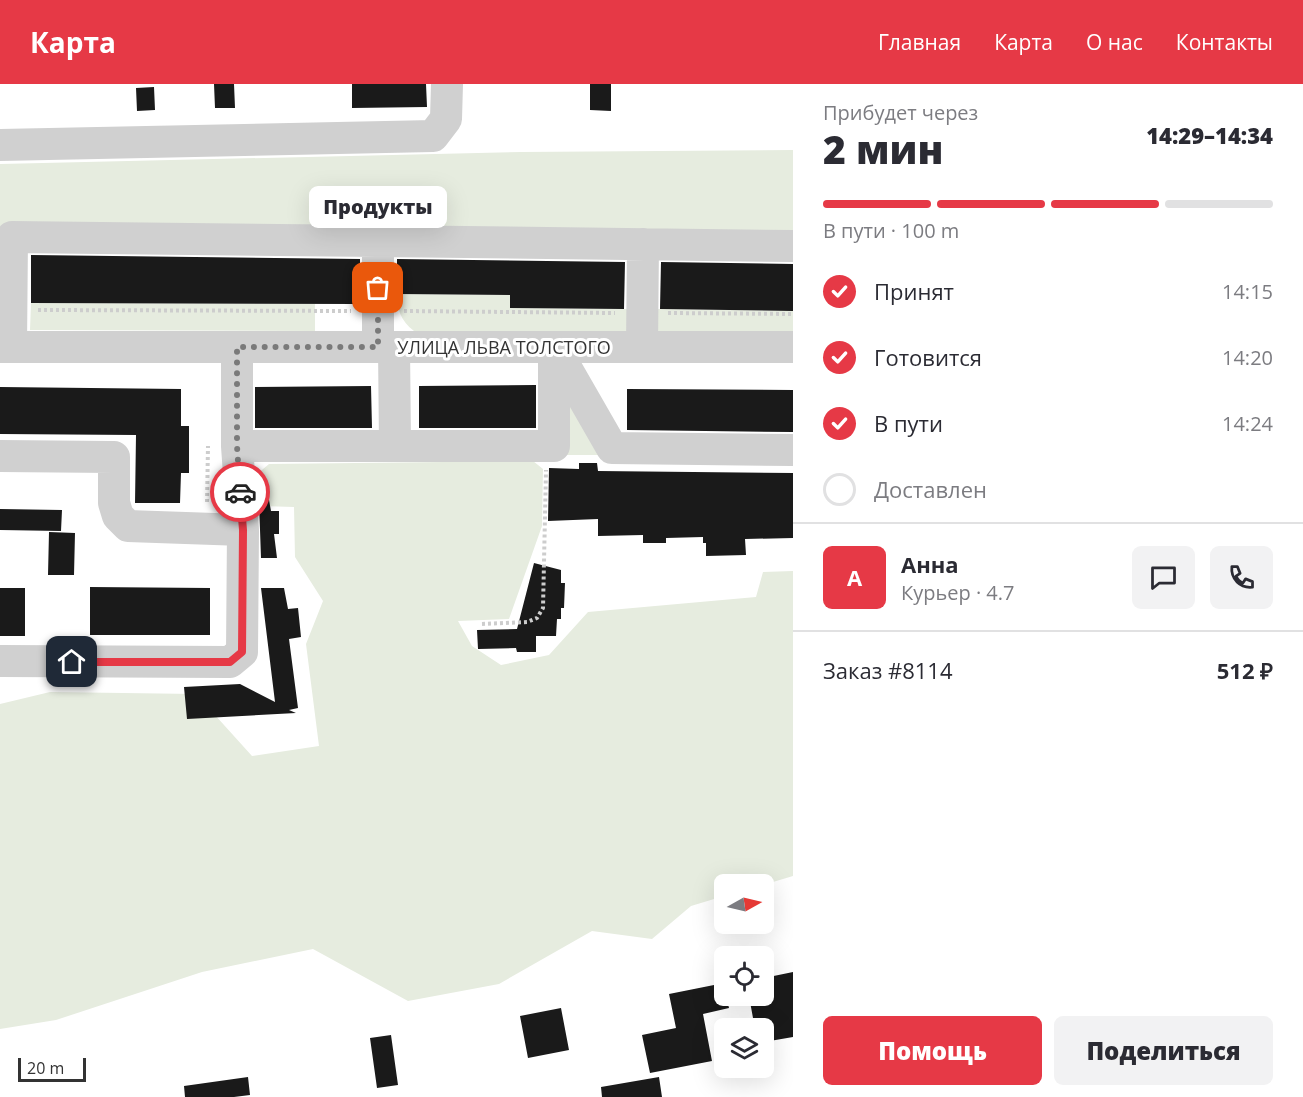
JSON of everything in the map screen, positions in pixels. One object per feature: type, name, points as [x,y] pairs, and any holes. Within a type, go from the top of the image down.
[{"type":"street","points":[[0,145],[433,136],[446,119],[447,84]]},
{"type":"street","points":[[5,347],[12,237],[793,246]]},
{"type":"street","points":[[378,241],[395,446]]},
{"type":"street","points":[[642,347],[644,244]]},
{"type":"street","name":"УЛИЦА ЛЬВА ТОЛСТОГО","points":[[5,347],[793,347]]},
{"type":"street","points":[[0,662],[230,662],[242,652],[243,530],[237,446],[237,347]]},
{"type":"street","points":[[237,446],[554,446],[554,347]]},
{"type":"street","points":[[554,347],[612,448],[793,450]]},
{"type":"street","points":[[0,456],[114,457],[114,502],[118,516],[128,526],[243,530]]},
{"type":"path","points":[[482,624],[527,622],[537,618],[543,608],[546,446]]},
{"type":"shaded area","points":[[793,150],[793,233],[0,253],[0,164],[521,152]]},
{"type":"shaded area","points":[[397,294],[510,295],[510,308],[631,309],[631,333],[414,331],[401,315]]},
{"type":"shaded area","points":[[31,303],[315,304],[315,331],[30,330]]},
{"type":"shaded area","points":[[656,309],[793,311],[793,335],[655,333]]},
{"type":"shaded area","points":[[567,392],[601,455],[562,455]]},
{"type":"shaded area","points":[[533,461],[543,469],[542,526],[509,619],[458,621],[472,646],[501,665],[549,655],[588,612],[756,597],[763,572],[793,571],[793,876],[774,882],[774,874],[714,874],[714,899],[691,906],[652,939],[592,931],[499,984],[408,1001],[313,949],[202,972],[56,1020],[0,1029],[0,704],[50,692],[196,694],[252,756],[319,746],[306,644],[323,601],[295,557],[294,507],[261,506],[255,497],[256,475],[269,464]]},
{"type":"building","points":[[214,84],[234,84],[235,108],[215,108]]},
{"type":"building","points":[[352,84],[426,84],[427,107],[352,108]]},
{"type":"building","points":[[590,84],[611,84],[611,111],[590,110]]},
{"type":"building","points":[[154,87],[155,110],[137,111],[136,88]]},
{"type":"building","points":[[31,255],[360,259],[360,304],[31,303]]},
{"type":"building","points":[[397,259],[625,262],[624,309],[510,308],[510,295],[397,294]]},
{"type":"building","points":[[661,262],[793,264],[793,311],[660,309]]},
{"type":"building","points":[[536,385],[536,428],[419,428],[419,386]]},
{"type":"building","points":[[371,386],[372,428],[255,428],[255,387]]},
{"type":"building","points":[[0,387],[181,389],[181,426],[189,426],[189,473],[181,473],[180,503],[135,503],[136,435],[0,434]]},
{"type":"building","points":[[627,389],[793,390],[793,432],[627,430]]},
{"type":"building","points":[[579,463],[597,463],[598,471],[793,473],[793,538],[745,539],[746,555],[706,556],[706,543],[703,543],[703,537],[666,538],[666,543],[643,543],[643,535],[598,536],[598,519],[548,521],[549,468],[579,469]]},
{"type":"building","points":[[269,500],[271,511],[279,511],[279,534],[274,534],[277,558],[261,558],[259,501]]},
{"type":"building","points":[[0,509],[62,510],[61,531],[0,530]]},
{"type":"building","points":[[49,532],[75,533],[74,575],[48,575]]},
{"type":"building","points":[[534,563],[561,570],[561,583],[565,583],[564,608],[561,608],[561,619],[557,619],[556,636],[536,636],[536,652],[517,652],[516,648],[478,649],[477,630],[517,629]]},
{"type":"building","points":[[90,587],[210,588],[210,635],[90,635]]},
{"type":"building","points":[[0,588],[25,588],[25,636],[0,636]]},
{"type":"building","points":[[261,588],[284,588],[288,609],[298,608],[301,637],[289,639],[298,708],[289,710],[296,713],[187,719],[184,687],[240,684],[275,702]]},
{"type":"building","points":[[793,972],[793,1037],[774,1040],[774,1018],[753,1018],[751,1006],[774,1006],[774,976]]},
{"type":"building","points":[[714,985],[714,1006],[728,1006],[729,1008],[703,1014],[712,1061],[650,1073],[642,1035],[676,1028],[669,994]]},
{"type":"building","points":[[561,1008],[569,1050],[528,1058],[520,1016]]},
{"type":"building","points":[[391,1035],[398,1085],[377,1088],[370,1038]]},
{"type":"building","points":[[248,1077],[250,1095],[185,1097],[184,1086]]},
{"type":"building","points":[[659,1077],[662,1097],[602,1097],[601,1087]]},
{"type":"way so far","points":[[240,492],[237,446],[237,347],[378,347],[378,288]]},
{"type":"place","name":"Продукты","points":[[378,288]]},
{"type":"route","points":[[72,662],[230,662],[242,652],[243,530],[240,492]]}]
